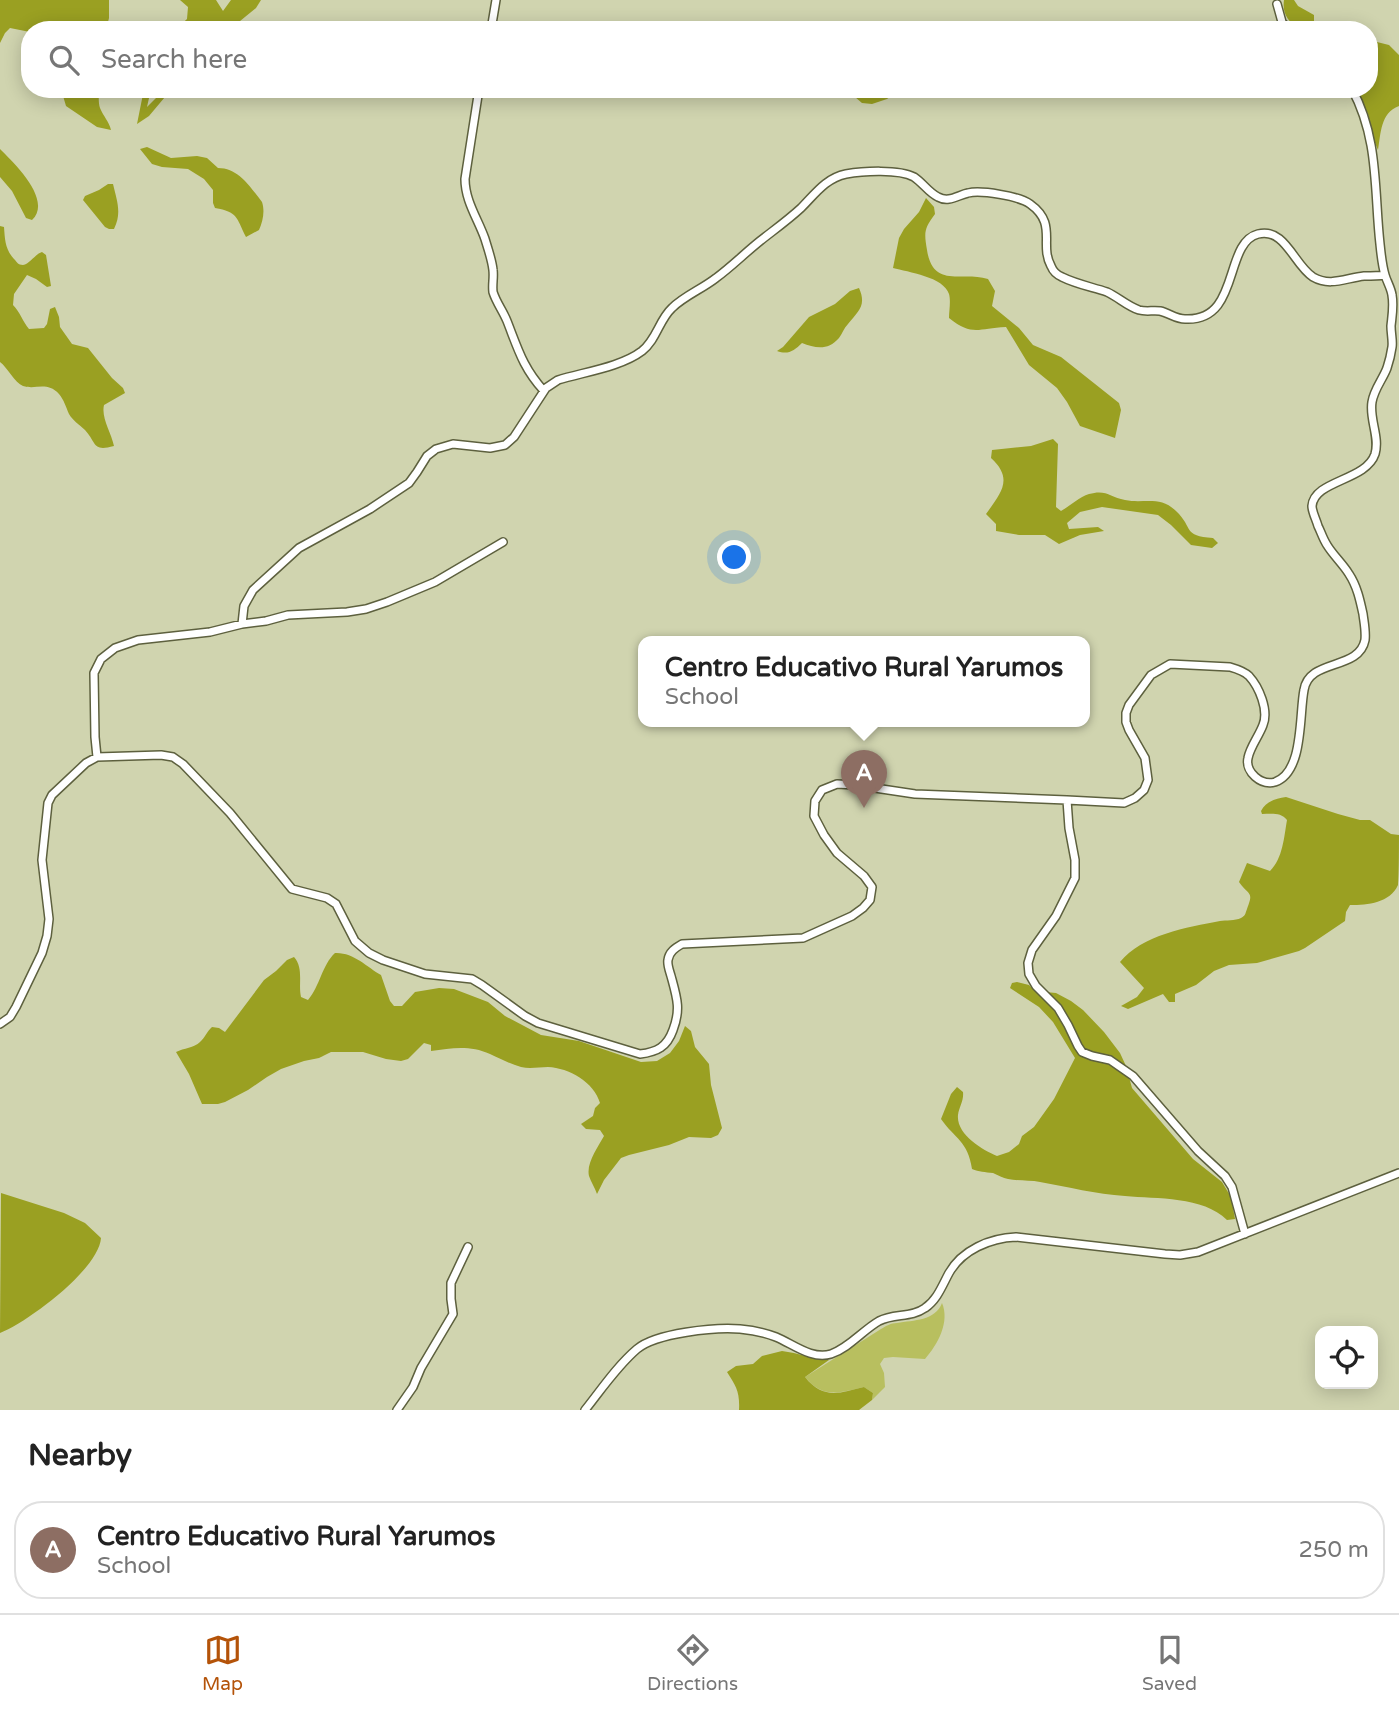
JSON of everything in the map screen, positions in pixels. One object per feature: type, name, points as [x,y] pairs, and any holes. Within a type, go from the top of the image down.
[{"type":"street","points":[[492,21],[496,0]]},
{"type":"street","points":[[1266,0],[1277,2],[1282,21]]},
{"type":"street","points":[[478,98],[466,192],[492,262],[495,298],[507,321],[519,355],[532,378],[544,391]]},
{"type":"street","points":[[0,1024],[10,1017],[16,1007],[42,953],[47,936],[50,919],[42,860],[48,803],[58,788],[97,757],[161,755],[173,757],[183,764],[230,813],[292,889],[327,898],[336,904],[355,941],[369,953],[425,974],[472,979],[538,1023],[640,1054],[663,1047],[670,1039],[678,1017],[679,1006],[667,960],[672,950],[681,944],[803,938],[852,916],[870,900],[873,887],[837,853],[814,816],[815,801],[822,790],[837,784],[915,794],[1124,803],[1135,798],[1148,780],[1145,758],[1129,730],[1126,713],[1151,675],[1170,664],[1230,667],[1248,675],[1265,708],[1265,722],[1248,757],[1248,765],[1250,772],[1264,782],[1273,782],[1289,771],[1294,763],[1304,688],[1308,679],[1315,672],[1355,656],[1362,648],[1365,638],[1356,586],[1326,544],[1312,509],[1314,499],[1321,491],[1354,476],[1368,465],[1374,455],[1377,442],[1371,403],[1387,368],[1393,345],[1392,293],[1385,275],[1380,245],[1374,156],[1364,112],[1357,98]]},
{"type":"street","points":[[242,624],[244,606],[253,590],[299,548],[370,509],[409,483],[424,460],[436,449],[453,444],[490,448],[505,444],[518,433],[544,391],[558,380],[615,364],[636,355],[652,341],[672,307],[731,266],[800,209],[825,183],[839,176],[897,172],[915,178],[936,197],[944,199],[971,192],[1020,199],[1035,208],[1043,219],[1047,230],[1048,260],[1057,274],[1108,293],[1135,308],[1182,319],[1198,318],[1213,310],[1226,290],[1241,248],[1246,241],[1258,234],[1271,234],[1279,239],[1308,273],[1320,280],[1335,282],[1385,275]]},
{"type":"street","points":[[97,757],[94,737],[94,678],[96,667],[104,656],[115,648],[138,640],[210,632],[288,615],[347,612],[377,606],[435,582],[503,542]]},
{"type":"street","points":[[1068,800],[1075,878],[1056,916],[1032,950],[1028,963],[1029,974],[1036,986],[1058,1008],[1082,1052],[1110,1060],[1133,1076],[1198,1151],[1225,1177],[1233,1187],[1245,1234]]},
{"type":"street","points":[[585,1410],[637,1349],[653,1341],[684,1333],[710,1329],[741,1329],[775,1337],[812,1354],[829,1355],[882,1320],[914,1314],[924,1309],[939,1293],[950,1270],[965,1255],[983,1243],[1004,1237],[1016,1237],[1180,1255],[1198,1252],[1399,1173]]},
{"type":"street","points":[[397,1410],[413,1387],[421,1368],[453,1314],[451,1283],[468,1247]]},
{"type":"green space","points":[[942,1303],[944,1325],[930,1353],[925,1359],[884,1358],[880,1364],[885,1387],[872,1400],[873,1393],[864,1387],[839,1392],[825,1391],[818,1389],[805,1377],[885,1327],[929,1316],[939,1309]]},
{"type":"shaded area","points":[[0,0],[109,0],[108,21],[21,21],[21,30],[10,28],[0,43]]},
{"type":"shaded area","points":[[180,0],[216,0],[223,11],[231,0],[261,0],[256,8],[240,21],[185,21],[188,7]]},
{"type":"shaded area","points":[[1284,0],[1294,0],[1298,6],[1314,15],[1314,21],[1290,21],[1284,9]]},
{"type":"shaded area","points":[[1378,42],[1389,45],[1399,55],[1399,106],[1385,119],[1378,150],[1368,114],[1360,98],[1378,98]]},
{"type":"shaded area","points":[[64,98],[99,98],[100,108],[111,130],[97,127],[66,106]]},
{"type":"shaded area","points":[[142,98],[149,98],[147,107],[156,98],[164,98],[149,116],[137,124]]},
{"type":"shaded area","points":[[856,98],[888,98],[872,104],[862,103]]},
{"type":"shaded area","points":[[147,147],[171,158],[207,158],[218,168],[238,175],[262,202],[263,216],[259,230],[246,237],[235,216],[215,208],[213,190],[204,179],[188,169],[152,164],[140,149]]},
{"type":"shaded area","points":[[0,149],[22,172],[35,192],[37,212],[32,220],[26,218],[12,191],[0,177]]},
{"type":"shaded area","points":[[113,184],[118,207],[114,229],[105,227],[83,200],[85,196]]},
{"type":"shaded area","points":[[926,198],[934,207],[935,214],[925,235],[930,262],[935,270],[950,276],[988,279],[995,291],[992,306],[1019,328],[1033,345],[1061,357],[1119,403],[1121,410],[1115,438],[1080,426],[1057,388],[1029,365],[1006,327],[976,330],[964,328],[949,318],[950,303],[946,288],[933,279],[893,268],[899,238]]},
{"type":"shaded area","points":[[0,226],[4,227],[9,252],[19,264],[26,264],[42,252],[46,255],[51,286],[47,287],[27,275],[14,294],[13,305],[29,329],[44,328],[50,309],[55,307],[60,327],[72,344],[88,348],[123,388],[125,393],[104,405],[103,410],[114,446],[98,447],[71,416],[55,390],[23,386],[0,362]]},
{"type":"shaded area","points":[[859,288],[862,304],[835,342],[821,347],[802,343],[791,352],[777,351],[809,317]]},
{"type":"shaded area","points":[[1053,439],[1058,444],[1056,507],[1061,511],[1082,497],[1095,493],[1125,500],[1164,503],[1176,511],[1192,533],[1213,538],[1218,543],[1212,548],[1191,545],[1158,515],[1102,507],[1080,512],[1067,523],[1069,529],[1098,527],[1104,531],[1080,535],[1059,544],[1045,535],[1019,535],[996,531],[996,524],[986,514],[1000,493],[1003,479],[998,466],[991,458],[992,450],[1031,446]]},
{"type":"shaded area","points":[[1286,797],[1338,814],[1370,820],[1391,834],[1399,835],[1398,885],[1394,891],[1378,902],[1350,905],[1345,921],[1299,951],[1257,963],[1229,965],[1214,971],[1196,985],[1175,994],[1175,1002],[1169,1002],[1163,994],[1128,1009],[1121,1006],[1137,997],[1144,988],[1120,962],[1129,953],[1140,945],[1180,929],[1236,920],[1245,915],[1250,896],[1239,882],[1247,863],[1270,871],[1280,854],[1287,820],[1276,814],[1262,814],[1261,811],[1268,803]]},
{"type":"shaded area","points":[[335,953],[354,957],[381,975],[394,1006],[402,1006],[415,992],[439,988],[454,989],[488,1002],[505,1016],[541,1035],[579,1041],[641,1062],[657,1061],[670,1053],[685,1026],[691,1031],[695,1047],[709,1064],[711,1085],[722,1128],[718,1135],[711,1138],[689,1137],[621,1158],[597,1194],[589,1176],[589,1166],[604,1136],[600,1130],[586,1129],[581,1124],[593,1116],[600,1103],[592,1089],[580,1078],[564,1070],[521,1067],[475,1049],[431,1051],[431,1045],[424,1043],[408,1059],[401,1061],[363,1052],[331,1052],[281,1069],[225,1102],[202,1104],[176,1052],[198,1044],[212,1027],[225,1032],[264,980],[294,957],[300,971],[301,997],[308,1000]]},
{"type":"shaded area","points":[[1012,983],[1029,985],[1035,991],[1056,993],[1071,1001],[1104,1032],[1120,1053],[1132,1088],[1193,1159],[1222,1182],[1231,1197],[1235,1219],[1227,1220],[1217,1212],[1193,1203],[1103,1194],[1036,1181],[1008,1179],[972,1169],[964,1146],[941,1119],[951,1094],[957,1087],[963,1092],[958,1115],[961,1129],[984,1150],[997,1156],[1009,1152],[1019,1144],[1022,1136],[1034,1127],[1054,1099],[1075,1058],[1053,1022],[1039,1007],[1010,988]]},
{"type":"shaded area","points":[[1,1193],[64,1213],[85,1223],[101,1238],[97,1251],[76,1279],[44,1306],[0,1333]]},
{"type":"shaded area","points":[[782,1351],[829,1360],[805,1377],[818,1389],[832,1393],[864,1387],[873,1393],[872,1400],[859,1410],[739,1410],[737,1390],[727,1372],[736,1366],[753,1364],[762,1356]]},
{"type":"place","name":"Centro Educativo Rural Yarumos","points":[[864,808]]}]
